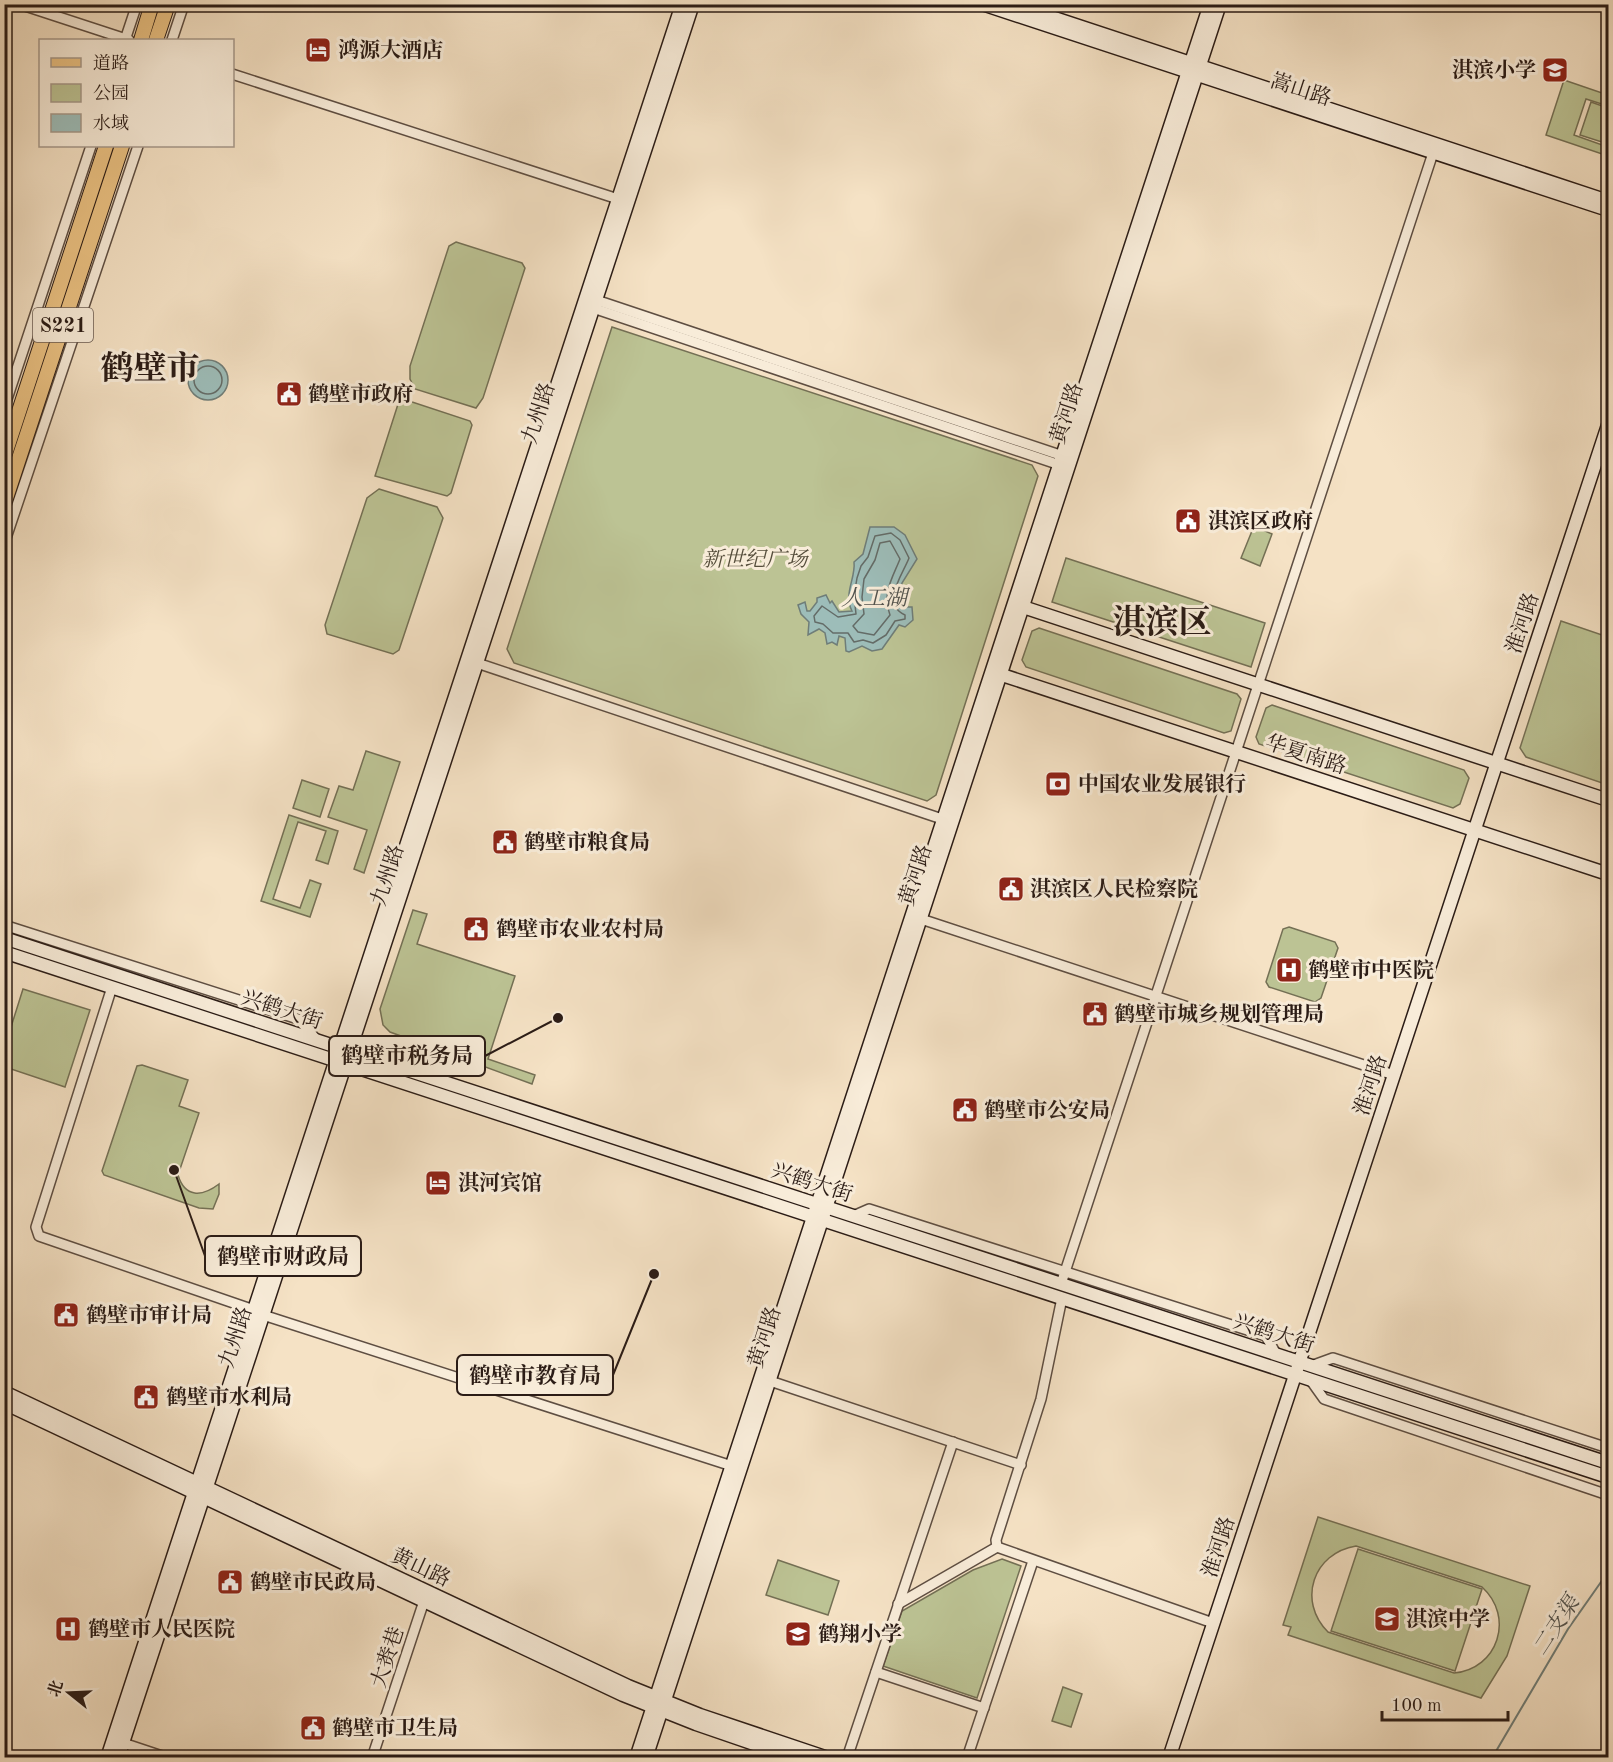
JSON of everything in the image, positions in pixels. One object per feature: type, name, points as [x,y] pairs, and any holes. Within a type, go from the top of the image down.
[{"type":"main road","points":[[141,39],[152,4]]},
{"type":"main road","points":[[156,39],[168,4]]},
{"type":"main road","name":"S221","points":[[4,457],[106,147]]},
{"type":"main road","name":"S221","points":[[4,504],[122,147]]},
{"type":"street","points":[[19,4],[124,39]]},
{"type":"street","points":[[127,39],[137,4]]},
{"type":"street","points":[[172,39],[184,4]]},
{"type":"street","name":"九州路","points":[[107,1758],[200,1490],[682,4]]},
{"type":"street","name":"九州路","points":[[342,1056],[477,663],[693,4]]},
{"type":"street","name":"嵩山路","points":[[981,4],[1194,69],[1608,201]]},
{"type":"street","name":"嵩山路","points":[[1012,4],[1433,153],[1608,210]]},
{"type":"street","name":"黄河路","points":[[636,1758],[659,1704],[770,1381],[820,1212],[1194,69],[1210,4]]},
{"type":"street","name":"黄河路","points":[[1019,605],[1061,460],[1194,69],[1220,4]]},
{"type":"street","points":[[234,75],[618,199]]},
{"type":"street","points":[[4,408],[91,147]]},
{"type":"street","points":[[4,544],[138,147]]},
{"type":"street","points":[[1061,1284],[1433,153]]},
{"type":"street","points":[[595,304],[1061,460]]},
{"type":"street","name":"淮河路","points":[[1169,1758],[1213,1623],[1304,1370],[1394,1075],[1608,425]]},
{"type":"street","points":[[1019,605],[1608,800]]},
{"type":"street","points":[[477,663],[948,821]]},
{"type":"street","name":"华夏南路","points":[[997,673],[1608,874]]},
{"type":"street","name":"黄河路","points":[[646,1758],[659,1704],[732,1466],[921,919],[948,821]]},
{"type":"street","points":[[921,919],[1394,1075]]},
{"type":"street","points":[[4,925],[298,1019],[319,1042]]},
{"type":"street","name":"兴鹤大街","points":[[4,938],[319,1042],[342,1056]]},
{"type":"street","name":"兴鹤大街","points":[[4,952],[342,1056],[820,1212],[1062,1298],[1608,1463]]},
{"type":"street","points":[[112,987],[36,1227],[39,1236],[258,1312],[732,1466]]},
{"type":"street","points":[[853,1216],[869,1209],[1266,1336],[1276,1354]]},
{"type":"street","name":"兴鹤大街","points":[[820,1212],[853,1216],[1276,1354],[1304,1370],[1608,1477]]},
{"type":"street","points":[[997,1547],[996,1540],[1041,1399],[1062,1298]]},
{"type":"street","points":[[1608,1448],[1333,1358],[1304,1370],[1324,1399],[1608,1495]]},
{"type":"street","points":[[770,1381],[1021,1465]]},
{"type":"street","name":"黄山路","points":[[4,1392],[424,1601],[659,1704],[795,1758]]},
{"type":"street","name":"黄山路","points":[[4,1403],[200,1490],[659,1704],[828,1758]]},
{"type":"street","points":[[847,1758],[952,1442]]},
{"type":"street","name":"九州路","points":[[118,1758],[200,1490]]},
{"type":"street","points":[[898,1604],[997,1547]]},
{"type":"street","points":[[997,1547],[1213,1623]]},
{"type":"street","points":[[967,1758],[1033,1561]]},
{"type":"street","name":"大赉巷","points":[[372,1758],[424,1601]]},
{"type":"street","points":[[876,1672],[984,1708]]},
{"type":"street","points":[[123,1743],[168,1758]]},
{"type":"green space","points":[[1564,80],[1608,95],[1608,106],[1586,99],[1574,135],[1608,147],[1608,156],[1546,135]]},
{"type":"green space","points":[[1591,102],[1608,108],[1608,144],[1580,135]]},
{"type":"green space","points":[[456,242],[522,263],[525,268],[483,398],[476,408],[415,389],[410,379],[410,366],[449,246]]},
{"type":"green space","name":"新世纪广场","points":[[612,327],[1032,465],[1038,476],[936,795],[927,801],[514,663],[507,649]]},
{"type":"green space","points":[[400,398],[470,421],[472,425],[451,493],[447,496],[375,476]]},
{"type":"green space","points":[[379,489],[437,507],[443,518],[399,650],[393,654],[327,634],[325,625],[367,498]]},
{"type":"green space","points":[[1254,526],[1272,534],[1260,566],[1241,558]]},
{"type":"green space","points":[[1066,558],[1265,623],[1251,667],[1052,602]]},
{"type":"green space","points":[[1561,621],[1608,637],[1608,785],[1526,757],[1520,748]]},
{"type":"green space","points":[[1039,628],[1237,694],[1241,699],[1231,731],[1224,733],[1026,667],[1022,660],[1032,631]]},
{"type":"green space","points":[[1272,705],[1464,770],[1469,778],[1460,804],[1453,808],[1259,744],[1256,737],[1266,708]]},
{"type":"green space","points":[[366,751],[400,762],[364,873],[354,869],[367,830],[328,817],[339,786],[353,790]]},
{"type":"green space","points":[[302,780],[329,789],[320,817],[293,808]]},
{"type":"green space","points":[[289,815],[338,831],[328,864],[316,860],[326,831],[298,822],[273,899],[300,908],[310,880],[321,884],[310,917],[261,901]]},
{"type":"green space","points":[[413,910],[427,914],[417,944],[515,976],[488,1059],[535,1075],[532,1084],[390,1032],[383,1025],[380,1009]]},
{"type":"green space","points":[[1289,927],[1335,942],[1338,948],[1321,998],[1315,1002],[1269,987],[1266,982],[1283,929]]},
{"type":"green space","points":[[23,989],[90,1010],[65,1087],[8,1068],[5,1046]]},
{"type":"green space","points":[[142,1065],[188,1080],[179,1106],[199,1113],[178,1175],[185,1188],[195,1193],[206,1191],[219,1184],[219,1194],[213,1209],[199,1208],[104,1175],[102,1171],[137,1066]]},
{"type":"green space","points":[[1318,1517],[1530,1586],[1507,1656],[1481,1698],[1288,1635],[1291,1627],[1283,1625]],"holes":[[[1356,1546],[1482,1587],[1492,1599],[1498,1613],[1497,1640],[1491,1652],[1482,1662],[1454,1673],[1328,1632],[1313,1606],[1312,1593],[1314,1580],[1320,1568],[1329,1558],[1341,1550]]]},
{"type":"green space","points":[[1358,1549],[1482,1589],[1455,1671],[1331,1631]]},
{"type":"green space","points":[[1002,1559],[1021,1566],[977,1698],[883,1666],[902,1611],[973,1570]]},
{"type":"green space","points":[[778,1560],[839,1581],[828,1615],[766,1595]]},
{"type":"green space","points":[[1063,1687],[1082,1694],[1071,1727],[1052,1721]]},
{"type":"water","points":[[208,360],[222,366],[228,380],[222,394],[208,400],[194,394],[188,380],[194,366]]},
{"type":"water","name":"人工湖","points":[[870,527],[894,527],[905,535],[917,559],[902,583],[899,602],[903,607],[912,607],[913,620],[905,627],[899,625],[882,649],[872,651],[862,646],[849,652],[846,651],[845,638],[839,636],[837,645],[832,642],[827,644],[825,633],[819,629],[808,635],[809,622],[801,614],[798,605],[805,602],[807,611],[810,611],[817,602],[817,598],[826,595],[839,612],[852,611],[849,592],[854,562],[863,554]]},
{"type":"waterway","name":"二支渠","points":[[1492,1758],[1568,1629],[1608,1572]]},
{"type":"place","name":"鸿源大酒店","points":[[318,50]]},
{"type":"place","name":"淇滨小学","points":[[1555,70]]},
{"type":"place","name":"鹤壁市政府","points":[[289,394]]},
{"type":"place","name":"淇滨区政府","points":[[1188,521]]},
{"type":"place","name":"中国农业发展银行","points":[[1058,784]]},
{"type":"place","name":"鹤壁市粮食局","points":[[505,842]]},
{"type":"place","name":"淇滨区人民检察院","points":[[1011,889]]},
{"type":"place","name":"鹤壁市农业农村局","points":[[476,929]]},
{"type":"place","name":"鹤壁市中医院","points":[[1289,970]]},
{"type":"place","name":"鹤壁市城乡规划管理局","points":[[1095,1014]]},
{"type":"place","name":"鹤壁市税务局","points":[[558,1018]]},
{"type":"place","name":"鹤壁市公安局","points":[[965,1110]]},
{"type":"place","name":"鹤壁市财政局","points":[[174,1170]]},
{"type":"place","name":"淇河宾馆","points":[[438,1183]]},
{"type":"place","name":"鹤壁市教育局","points":[[654,1274]]},
{"type":"place","name":"鹤壁市审计局","points":[[66,1315]]},
{"type":"place","name":"鹤壁市水利局","points":[[146,1397]]},
{"type":"place","name":"鹤壁市民政局","points":[[230,1582]]},
{"type":"place","name":"淇滨中学","points":[[1387,1619]]},
{"type":"place","name":"鹤壁市人民医院","points":[[68,1629]]},
{"type":"place","name":"鹤翔小学","points":[[798,1634]]},
{"type":"place","name":"鹤壁市卫生局","points":[[313,1728]]},
{"type":"district","name":"鹤壁市","points":[[150,367]]},
{"type":"district","name":"淇滨区","points":[[1162,621]]}]
